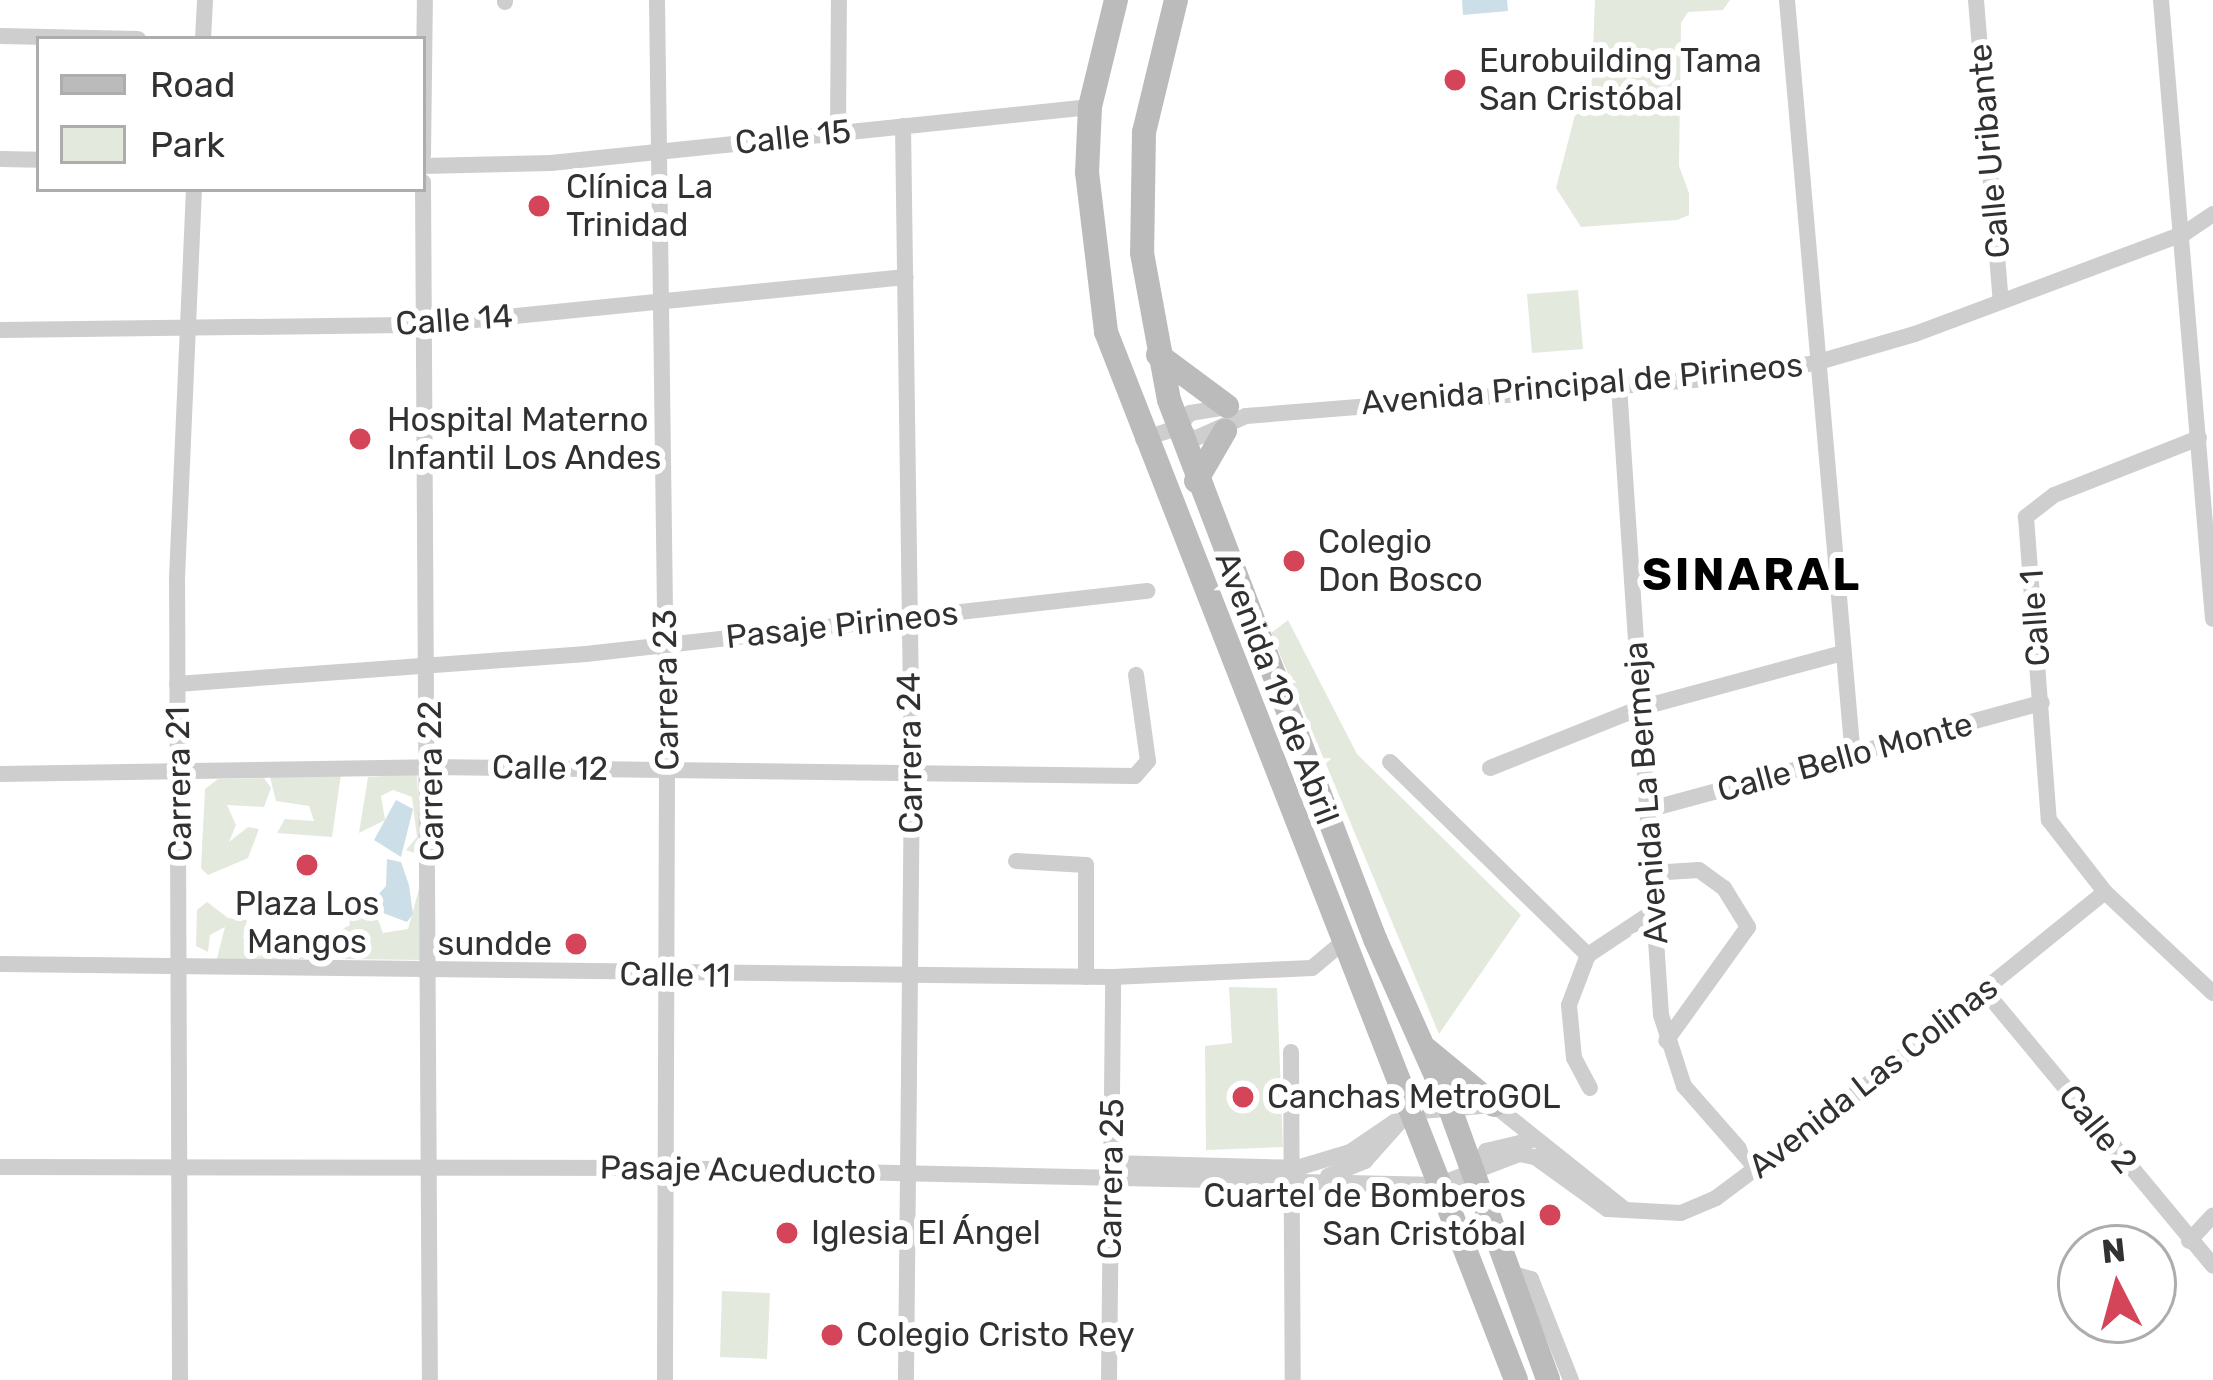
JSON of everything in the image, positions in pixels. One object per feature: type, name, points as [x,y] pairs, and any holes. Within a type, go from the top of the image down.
[{"type":"main road","name":"Avenida 19 de Abril","points":[[1116,0],[1090,107],[1088,220],[1106,332],[1143,439],[1516,1380]]},
{"type":"main road","name":"Avenida 19 de Abril","points":[[1176,0],[1144,132],[1149,313],[1177,428],[1420,1044],[1448,1102],[1505,1272],[1548,1380]]},
{"type":"main road","points":[[1106,332],[1138,326],[1149,313]]},
{"type":"main road","points":[[1158,355],[1233,418],[1196,482]]},
{"type":"main road","points":[[1420,1044],[1493,1105]]},
{"type":"main road","points":[[1408,1112],[1432,1070]]},
{"type":"street","points":[[203,36],[206,0]]},
{"type":"street","points":[[425,0],[425,36]]},
{"type":"street","name":"Carrera 23","points":[[657,0],[668,769],[665,1380]]},
{"type":"street","points":[[838,131],[839,0]]},
{"type":"street","points":[[1787,0],[1853,758]]},
{"type":"street","name":"Calle Uribante","points":[[1976,0],[2001,301]]},
{"type":"street","points":[[2162,0],[2185,233],[2213,619]]},
{"type":"street","points":[[0,36],[36,37]]},
{"type":"street","name":"Calle 15","points":[[426,166],[658,151],[1090,107]]},
{"type":"street","name":"Carrera 24","points":[[903,126],[912,772],[906,1380]]},
{"type":"street","points":[[0,159],[36,160]]},
{"type":"street","name":"Carrera 21","points":[[179,1380],[177,684],[184,328],[194,192]]},
{"type":"street","name":"Carrera 22","points":[[423,192],[434,972],[430,1380]]},
{"type":"street","name":"Avenida Principal de Pirineos","points":[[1143,439],[1177,428],[1190,413],[1233,418],[1619,386],[1815,362],[2001,301],[2185,233],[2213,214]]},
{"type":"street","name":"Avenida Principal de Pirineos","points":[[2185,233],[2213,232]]},
{"type":"street","name":"Calle 14","points":[[0,330],[425,325],[906,277]]},
{"type":"street","name":"Avenida La Bermeja","points":[[1619,386],[1650,873],[1666,1041],[1711,1125],[1757,1169]]},
{"type":"street","name":"Avenida Principal de Pirineos","points":[[1177,428],[1194,439],[1233,418]]},
{"type":"street","name":"Calle 1","points":[[2199,438],[2054,495],[2026,517],[2049,820],[2104,892],[2213,993]]},
{"type":"street","name":"Pasaje Pirineos","points":[[177,684],[428,668],[1147,591]]},
{"type":"street","points":[[1490,768],[1640,708],[1842,653]]},
{"type":"street","name":"Calle 12","points":[[0,774],[430,766],[1135,776],[1148,761],[1136,675]]},
{"type":"street","name":"Calle Bello Monte","points":[[1647,810],[1853,758],[2042,703]]},
{"type":"street","points":[[1390,762],[1588,955]]},
{"type":"street","points":[[1016,862],[1086,865],[1086,977]]},
{"type":"street","points":[[1650,873],[1699,870],[1724,888],[1748,927],[1666,1041]]},
{"type":"street","name":"Avenida Las Colinas","points":[[1473,1173],[1519,1154],[1535,1157],[1606,1208],[1681,1214],[1757,1169],[2104,892]]},
{"type":"street","points":[[1590,1088],[1568,1030],[1569,1005],[1588,955],[1653,912]]},
{"type":"street","name":"Calle 11","points":[[0,964],[180,963],[910,979],[1113,977],[1312,968],[1341,944]]},
{"type":"street","name":"Carrera 25","points":[[1109,1380],[1113,977]]},
{"type":"street","name":"Calle 2","points":[[1985,991],[2213,1266]]},
{"type":"street","points":[[1291,1052],[1297,1173],[1293,1380]]},
{"type":"street","points":[[1297,1173],[1350,1152],[1408,1112],[1448,1102],[1493,1105],[1622,1208]]},
{"type":"street","points":[[1322,1179],[1365,1161],[1408,1112]]},
{"type":"street","points":[[1473,1173],[1486,1150],[1536,1139]]},
{"type":"street","name":"Pasaje Acueducto","points":[[0,1167],[1111,1170],[1297,1173],[1322,1179],[1438,1185],[1473,1173]]},
{"type":"street","points":[[2189,1240],[2213,1215]]},
{"type":"street","points":[[1505,1272],[1531,1279],[1571,1380]]},
{"type":"green space","points":[[1595,0],[1730,0],[1723,10],[1688,12],[1681,23],[1679,166],[1689,193],[1689,215],[1677,220],[1581,227],[1556,188],[1576,111],[1591,98]]},
{"type":"green space","points":[[1578,290],[1583,349],[1532,353],[1527,294]]},
{"type":"green space","points":[[1288,620],[1357,754],[1521,915],[1439,1034],[1271,633]]},
{"type":"green space","points":[[341,774],[332,837],[277,833],[285,819],[314,821],[309,806],[276,801],[270,777]]},
{"type":"green space","points":[[417,774],[421,855],[406,850],[417,837],[412,797],[393,790],[381,796],[385,820],[359,833],[368,777]]},
{"type":"green space","points":[[264,778],[271,788],[264,807],[227,805],[236,825],[229,842],[248,827],[259,829],[248,858],[208,875],[201,868],[205,789],[218,779]]},
{"type":"green space","points":[[420,885],[421,960],[338,959],[346,947],[341,930],[350,925],[346,904],[378,920],[383,933],[408,929]]},
{"type":"green space","points":[[207,902],[228,918],[247,920],[243,938],[303,948],[305,959],[216,962],[225,927],[210,935],[208,952],[196,946],[197,910]]},
{"type":"green space","name":"Canchas MetroGOL","points":[[1229,987],[1277,988],[1283,1147],[1206,1150],[1205,1046],[1232,1043]]},
{"type":"green space","points":[[722,1291],[770,1293],[767,1359],[720,1357]]},
{"type":"shaded area","points":[[1462,0],[1507,0],[1508,11],[1463,15]]},
{"type":"shaded area","points":[[396,800],[413,809],[401,857],[374,840]]},
{"type":"shaded area","points":[[387,859],[401,862],[409,885],[413,914],[407,922],[367,907],[386,886]]},
{"type":"place","name":"Eurobuilding Tama San Cristóbal","points":[[1455,80]]},
{"type":"place","name":"Clínica La Trinidad","points":[[539,206]]},
{"type":"place","name":"Hospital Materno Infantil Los Andes","points":[[360,439]]},
{"type":"place","name":"Colegio Don Bosco","points":[[1294,561]]},
{"type":"place","name":"Plaza Los Mangos","points":[[307,865]]},
{"type":"place","name":"sundde","points":[[576,944]]},
{"type":"place","name":"Canchas MetroGOL","points":[[1243,1097]]},
{"type":"place","name":"Cuartel de Bomberos San Cristóbal","points":[[1550,1215]]},
{"type":"place","name":"Iglesia El Ángel","points":[[787,1233]]},
{"type":"place","name":"Colegio Cristo Rey","points":[[832,1335]]},
{"type":"district","name":"SINARAL","points":[[1752,575]]}]
